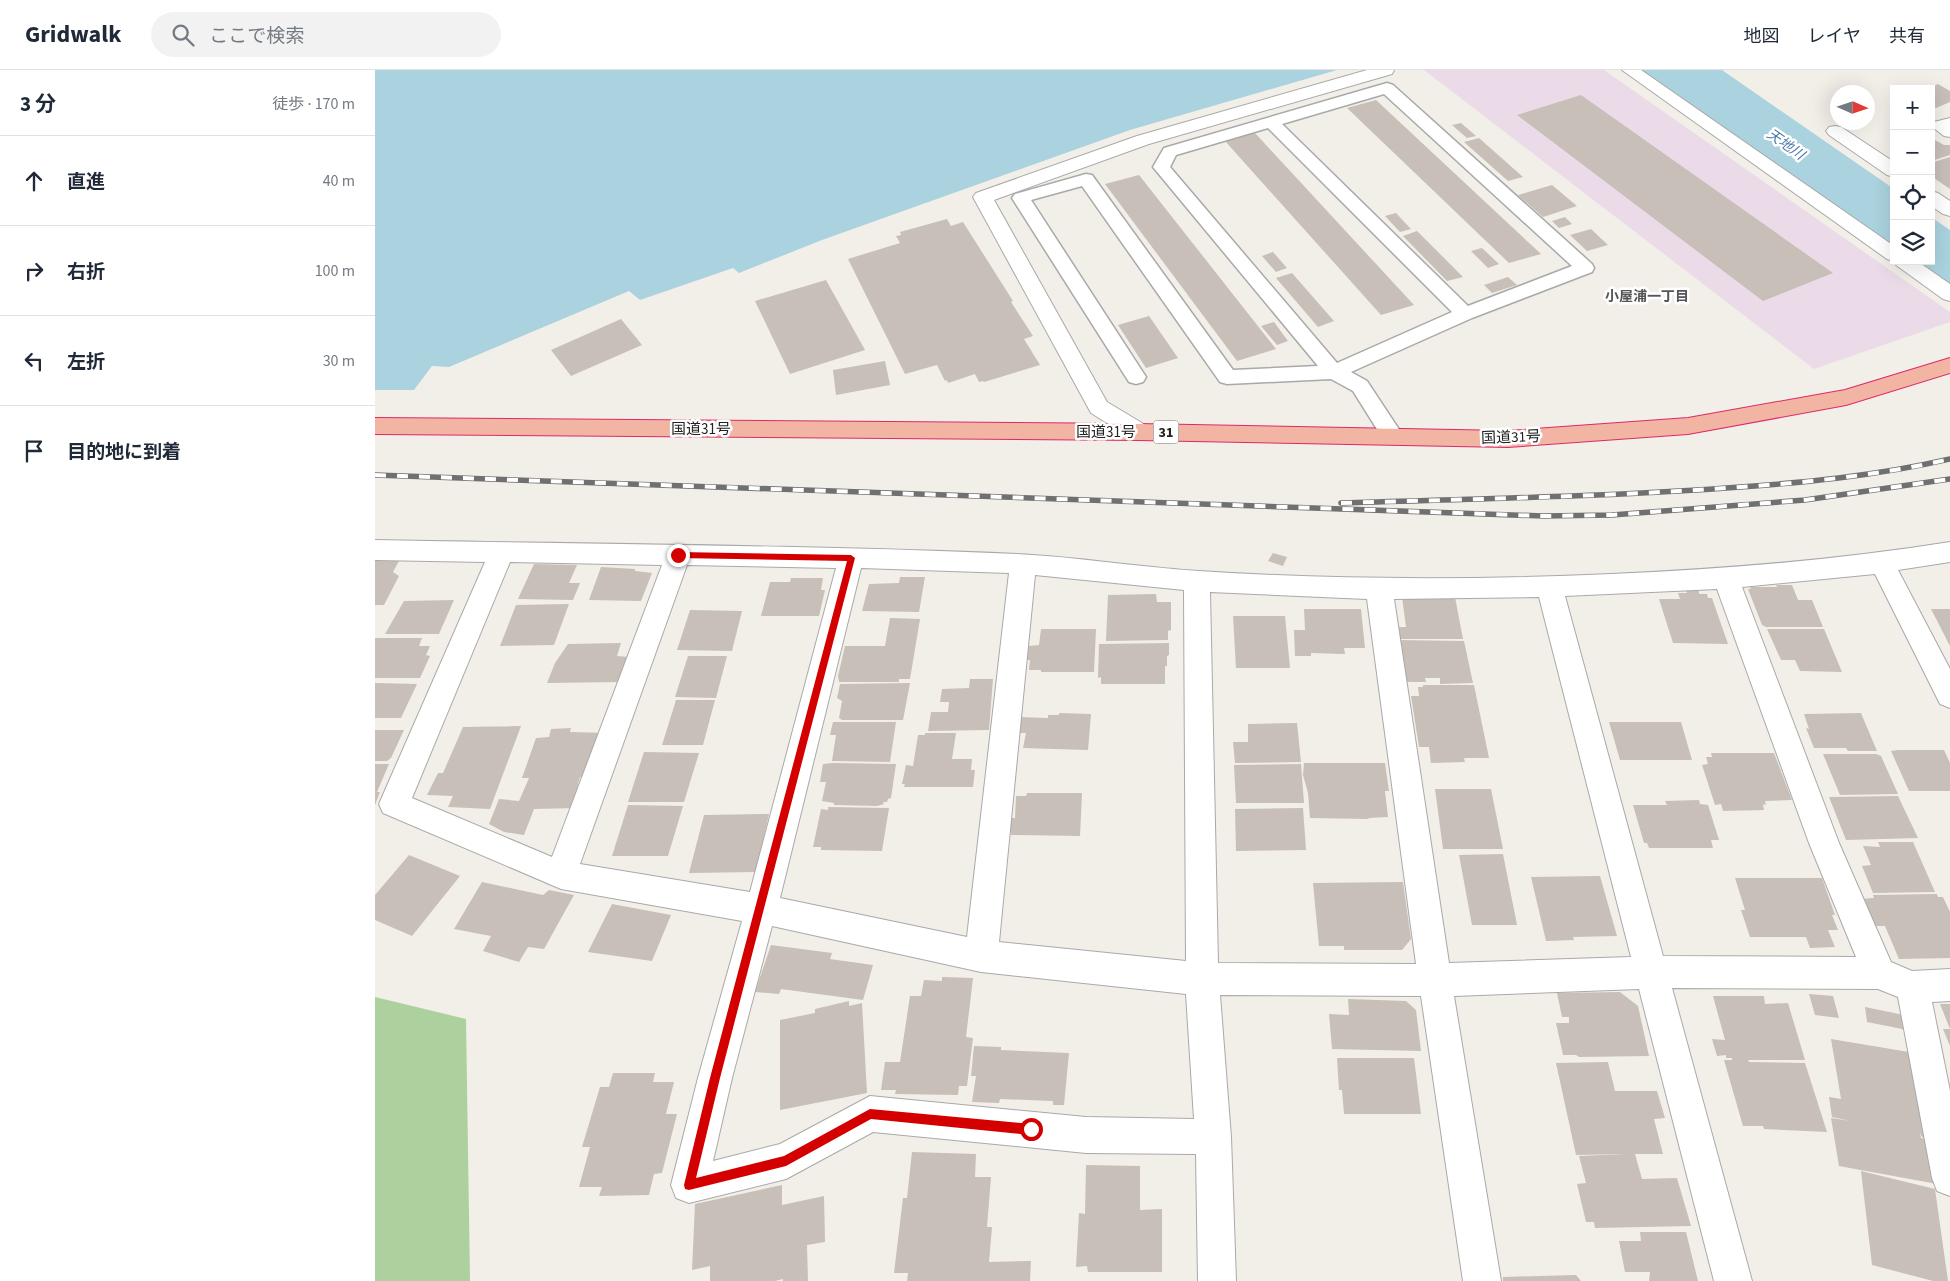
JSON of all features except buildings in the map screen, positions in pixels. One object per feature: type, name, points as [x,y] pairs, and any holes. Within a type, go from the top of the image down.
[{"type":"highway","name":"国道31号","points":[[375,426],[1139,432],[1508,439],[1688,426],[1846,397],[1950,365]]},
{"type":"street","points":[[1139,432],[1099,407],[983,197],[1143,140],[1386,70]]},
{"type":"street","points":[[1630,70],[1890,252]]},
{"type":"street","points":[[1950,123],[1940,126],[1950,132]]},
{"type":"street","points":[[1835,131],[1890,169]]},
{"type":"street","points":[[1935,200],[1950,210]]},
{"type":"street","points":[[1909,265],[1950,294]]},
{"type":"street","points":[[375,550],[851,558],[1023,564],[1197,581],[1379,589],[1549,588],[1726,579],[1882,563],[1950,552]]},
{"type":"street","points":[[501,553],[394,804],[561,875],[761,909],[981,956],[1202,979],[1435,980],[1651,972],[1879,973],[1912,987],[1950,985]]},
{"type":"street","points":[[561,875],[678,555]]},
{"type":"street","points":[[851,558],[761,909],[715,1078],[689,1185],[786,1160],[870,1114],[1086,1135],[1213,1137]]},
{"type":"street","points":[[1882,563],[1950,696]]},
{"type":"street","points":[[981,956],[1023,564]]},
{"type":"street","points":[[1726,579],[1824,843],[1879,973]]},
{"type":"street","points":[[1197,581],[1202,979],[1213,1137],[1217,1281]]},
{"type":"street","points":[[1549,588],[1733,1281]]},
{"type":"street","points":[[1379,589],[1435,980],[1482,1281]]},
{"type":"street","points":[[1912,987],[1950,1178]]},
{"type":"lane","points":[[1136,377],[1021,198],[1086,179],[1227,378],[1334,372],[1465,314],[1585,268],[1387,88],[1171,152],[1161,167],[1334,372],[1360,386],[1393,437]]},
{"type":"lane","points":[[1271,122],[1465,314]]},
{"type":"shaded area","points":[[1424,70],[1604,70],[1950,312],[1950,322],[1814,369]]},
{"type":"green space","points":[[375,997],[466,1019],[470,1281],[375,1281]]},
{"type":"water","points":[[375,70],[1337,70],[1130,130],[822,240],[739,273],[733,268],[640,300],[629,291],[449,367],[432,366],[414,390],[375,390]]},
{"type":"water","name":"天地川","points":[[1634,70],[1722,70],[1890,186],[1890,244]]},
{"type":"water","points":[[1935,220],[1950,230],[1950,285],[1921,265],[1935,265]]},
{"type":"railway","points":[[1341,503],[1582,496],[1754,486],[1866,474],[1950,459]]},
{"type":"railway","points":[[375,475],[1543,516],[1612,515],[1805,500],[1950,479]]},
{"type":"district","name":"小屋浦一丁目","points":[[1647,296]]},
{"type":"route","points":[[678,555],[851,558],[761,909],[715,1078],[689,1185],[786,1160],[870,1114],[1031,1129]]}]
